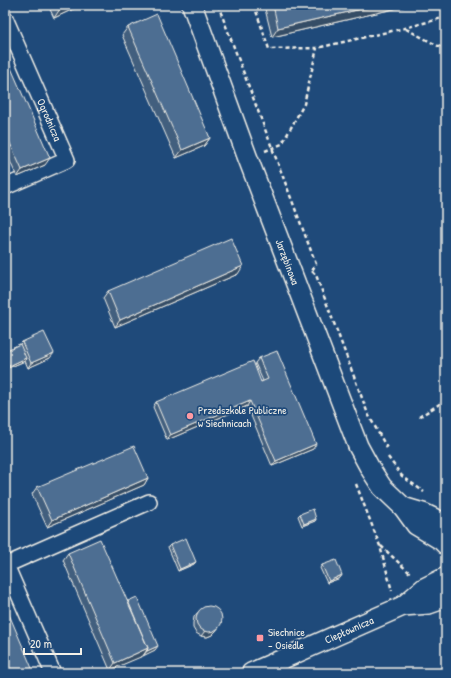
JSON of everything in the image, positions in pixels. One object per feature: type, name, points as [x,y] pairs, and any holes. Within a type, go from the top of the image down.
[{"type":"street","name":"Jarzębinowa","points":[[192,5],[358,446],[382,487],[403,507],[416,524],[441,540],[446,545]]},
{"type":"street","name":"Ogrodnicza","points":[[5,18],[67,160],[5,187]]},
{"type":"street","points":[[53,673],[6,565],[149,502]]},
{"type":"street","name":"Jarzębinowa","points":[[403,507],[423,513],[446,524]]},
{"type":"street","name":"Ciepłownicza","points":[[251,673],[403,606],[424,588],[446,577]]},
{"type":"street","name":"Ciepłownicza","points":[[403,606],[429,604],[446,598]]},
{"type":"path","points":[[218,5],[316,264],[309,275]]},
{"type":"path","points":[[254,5],[270,49],[317,48],[446,17]]},
{"type":"path","points":[[405,28],[446,50]]},
{"type":"path","points":[[248,156],[282,144],[304,104],[317,48]]},
{"type":"path","points":[[358,384],[368,414],[388,450]]},
{"type":"path","points":[[420,417],[446,400]]},
{"type":"path","points":[[384,452],[402,476],[428,496]]},
{"type":"path","points":[[380,546],[412,575]]},
{"type":"building","points":[[58,5],[69,5],[60,9]]},
{"type":"building","points":[[273,5],[379,5],[278,28]]},
{"type":"building","points":[[157,14],[210,138],[182,150],[128,27]]},
{"type":"building","points":[[5,54],[50,158],[22,170],[5,132]]},
{"type":"building","points":[[231,238],[243,266],[120,320],[108,291]]},
{"type":"building","points":[[44,332],[54,353],[31,363],[22,342]]},
{"type":"building","points":[[20,344],[26,358],[9,366],[5,356],[5,351]]},
{"type":"building","name":"Przedszkole Publiczne w Siechnicach","points":[[277,351],[316,444],[276,461],[250,401],[170,435],[156,402],[253,361],[261,382],[268,379],[259,358]]},
{"type":"building","points":[[134,446],[148,478],[52,520],[37,487]]},
{"type":"building","points":[[313,509],[316,519],[304,524],[300,514]]},
{"type":"building","points":[[186,538],[196,562],[180,569],[170,545]]},
{"type":"building","points":[[100,539],[148,648],[115,663],[68,553]]},
{"type":"building","points":[[336,560],[342,575],[329,581],[322,565]]},
{"type":"building","points":[[137,597],[158,646],[147,651],[148,648],[128,601]]},
{"type":"building","points":[[5,605],[34,673],[5,673]]},
{"type":"building","points":[[209,606],[218,610],[222,619],[218,628],[209,632],[200,628],[196,619],[200,610]]},
{"type":"place","name":"Przedszkole Publiczne w Siechnicach","points":[[190,416]]},
{"type":"place","name":"Siechnice – Osiedle","points":[[260,638]]}]
